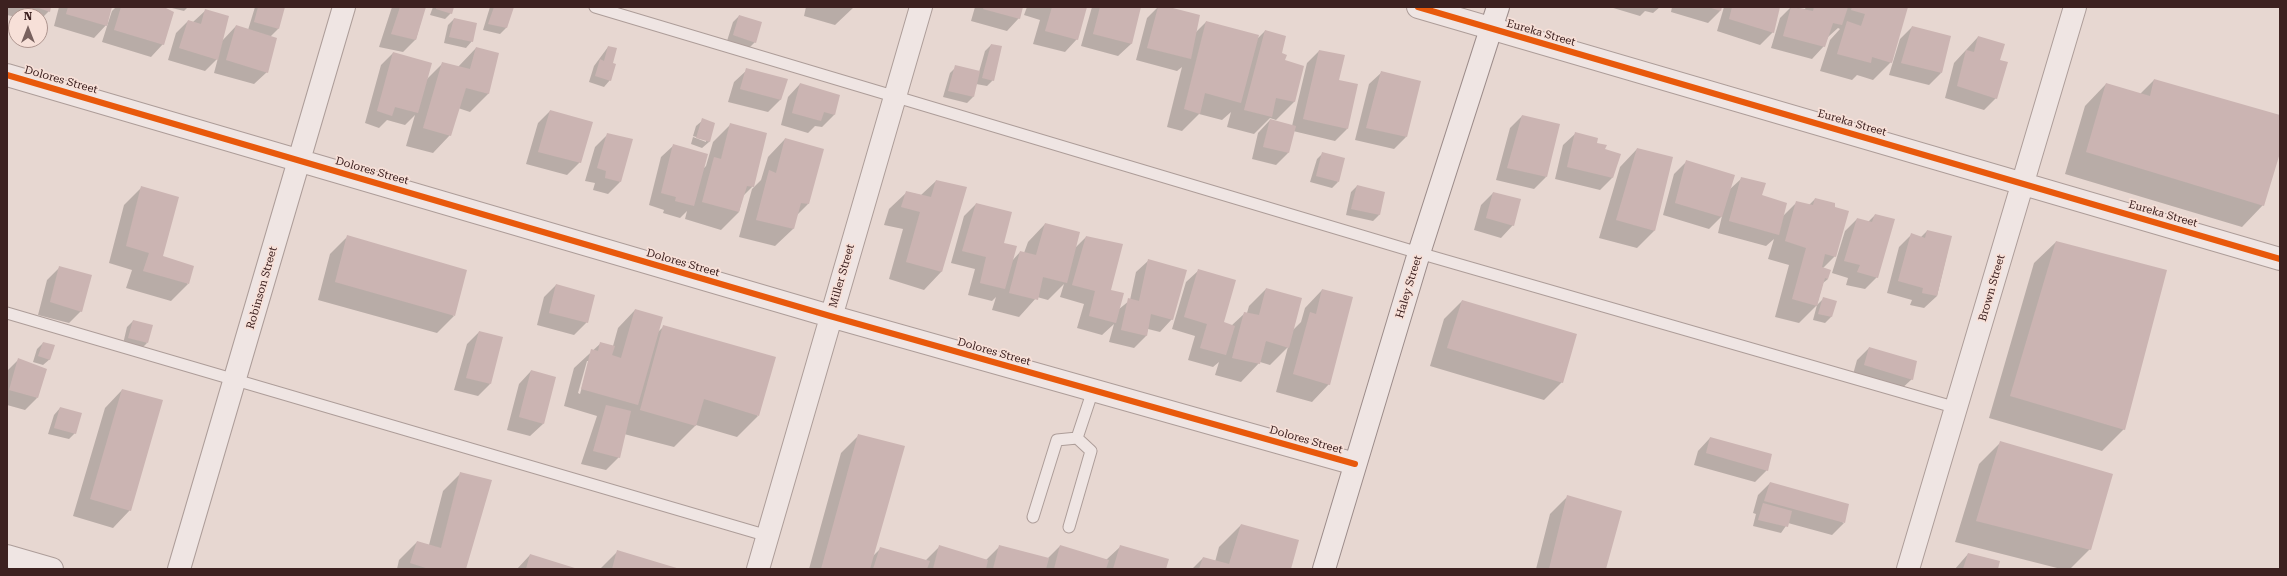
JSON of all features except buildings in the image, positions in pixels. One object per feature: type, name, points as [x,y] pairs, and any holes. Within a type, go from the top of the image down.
[{"type":"street","name":"Robinson Street","points":[[179,569],[344,7]]},
{"type":"street","name":"Miller Street","points":[[758,569],[920,7]]},
{"type":"street","name":"Eureka Street","points":[[1418,7],[2280,259]]},
{"type":"street","name":"Haley Street","points":[[1324,569],[1419,253],[1498,7]]},
{"type":"street","name":"Brown Street","points":[[1908,569],[2075,7]]},
{"type":"street","name":"Dolores Street","points":[[7,75],[830,316],[1355,464]]},
{"type":"street","points":[[7,556],[52,569]]},
{"type":"lane","points":[[595,7],[1419,253],[1957,408]]},
{"type":"lane","points":[[7,313],[768,536]]},
{"type":"lane","points":[[1077,438],[1093,390]]},
{"type":"lane","points":[[1033,517],[1057,440],[1077,438],[1091,450],[1069,526]]},
{"type":"cycle path","points":[[1418,7],[2280,259]]},
{"type":"cycle path","points":[[7,75],[830,316],[1355,464]]}]
